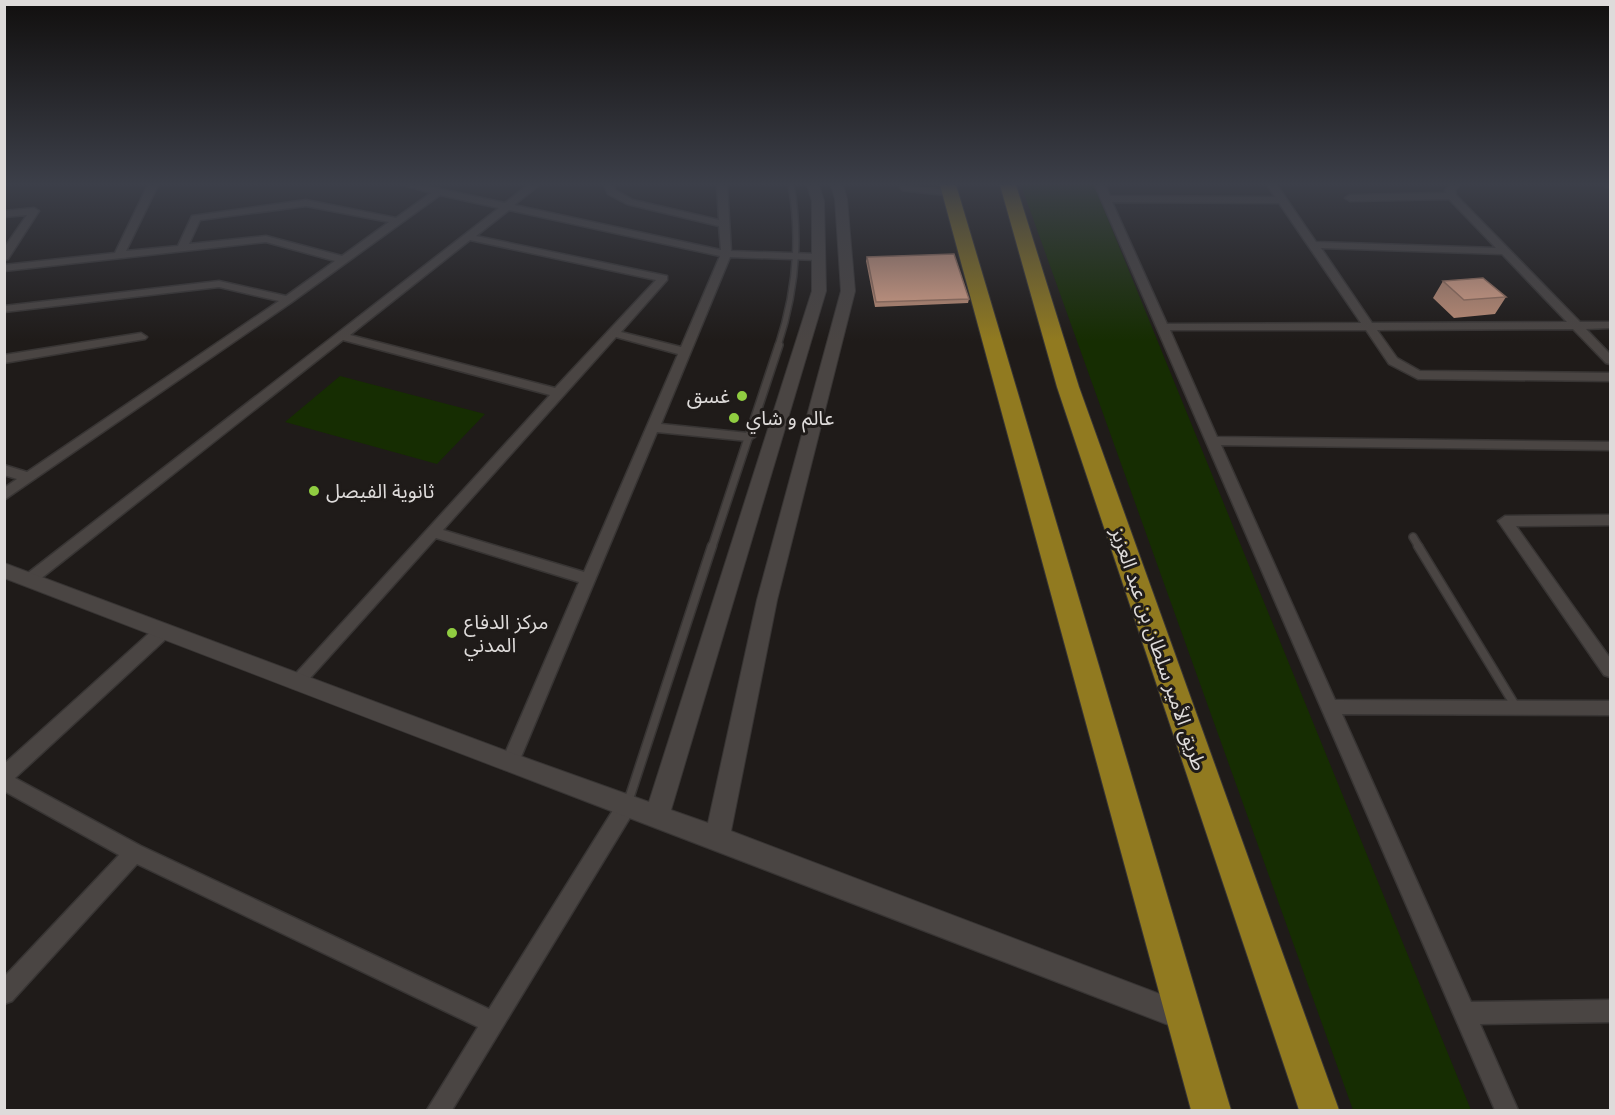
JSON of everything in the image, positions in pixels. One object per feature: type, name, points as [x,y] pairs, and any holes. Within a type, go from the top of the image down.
[{"type":"highway","points":[[964,237],[1211,1110]]},
{"type":"highway","name":"طريق الأمير سلطان بن عبد العزيز","points":[[1023,237],[1068,387],[1319,1110]]},
{"type":"street","points":[[4,257],[17,237]]},
{"type":"street","points":[[119,255],[128,237]]},
{"type":"street","points":[[182,248],[187,237]]},
{"type":"street","points":[[4,495],[288,300],[375,237]]},
{"type":"street","points":[[296,682],[663,278],[468,237]]},
{"type":"street","points":[[29,580],[468,237]]},
{"type":"street","points":[[651,237],[726,254],[819,257]]},
{"type":"street","points":[[510,763],[726,254],[725,237]]},
{"type":"street","points":[[657,816],[819,291],[819,237]]},
{"type":"street","points":[[717,838],[767,600],[848,291],[844,237]]},
{"type":"street","points":[[1123,237],[1507,1110]]},
{"type":"street","points":[[1308,237],[1393,361],[1418,375],[1611,377]]},
{"type":"street","points":[[1493,237],[1611,360]]},
{"type":"street","points":[[4,268],[266,238],[344,260]]},
{"type":"street","points":[[1313,245],[1507,251]]},
{"type":"street","points":[[4,309],[219,284],[288,300]]},
{"type":"street","points":[[1163,327],[1611,325]]},
{"type":"street","points":[[613,333],[685,352]]},
{"type":"street","points":[[341,336],[558,393]]},
{"type":"street","points":[[4,359],[141,337]]},
{"type":"street","points":[[653,427],[748,437]]},
{"type":"street","points":[[1212,441],[1611,446]]},
{"type":"street","points":[[4,470],[29,478]]},
{"type":"street","points":[[1611,520],[1505,521],[1611,670]]},
{"type":"street","points":[[433,532],[588,579]]},
{"type":"street","points":[[4,570],[162,632],[717,838],[1184,1017]]},
{"type":"street","points":[[4,776],[162,632]]},
{"type":"street","points":[[1329,707],[1611,708]]},
{"type":"street","points":[[4,781],[134,853],[493,1023]]},
{"type":"street","points":[[439,1110],[627,805]]},
{"type":"street","points":[[4,993],[134,853]]},
{"type":"street","points":[[1464,1013],[1611,1011]]},
{"type":"lane","points":[[627,805],[789,313],[796,257],[795,237]]},
{"type":"lane","points":[[1413,537],[1516,707]]},
{"type":"green space","points":[[1040,237],[1115,237],[1471,1110],[1353,1110]]},
{"type":"green space","points":[[340,376],[485,414],[437,464],[285,422]]},
{"type":"building","points":[[954,254],[969,299],[876,302],[867,257]]},
{"type":"building","points":[[1483,278],[1506,297],[1464,300],[1443,281]]},
{"type":"place","name":"غسق","points":[[742,396]]},
{"type":"place","name":"عالم و شاي","points":[[734,418]]},
{"type":"place","name":"ثانوية الفيصل","points":[[314,491]]},
{"type":"place","name":"مركز الدفاع المدني","points":[[452,633]]}]
